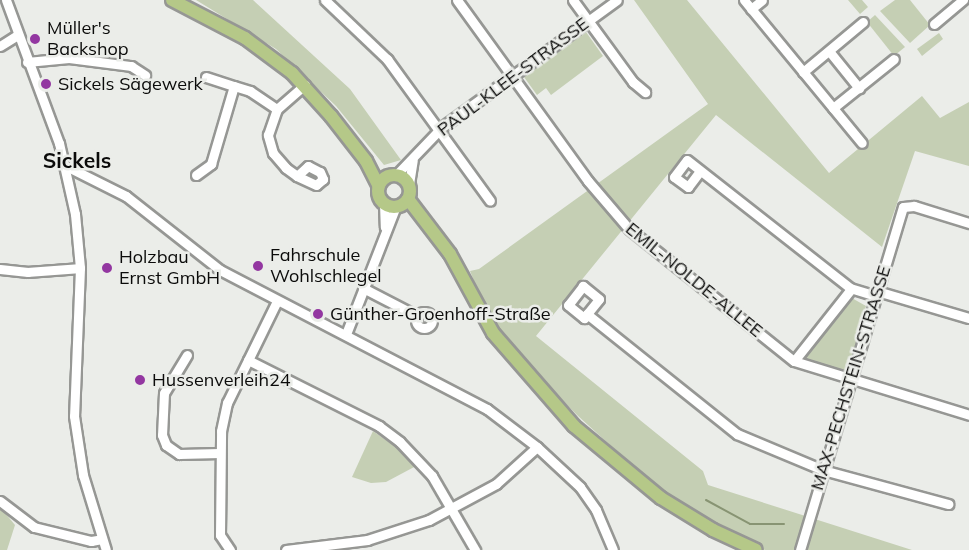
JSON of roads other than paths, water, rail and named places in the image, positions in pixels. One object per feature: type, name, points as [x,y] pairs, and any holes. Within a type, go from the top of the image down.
[{"type":"main road","points":[[172,0],[245,38],[305,85],[366,161],[379,186],[397,203],[424,220],[450,254],[493,333],[574,426],[662,498],[713,530],[756,550]]},
{"type":"main road","points":[[366,161],[409,184],[397,203]]},
{"type":"main road","points":[[379,186],[394,175]]},
{"type":"street","points":[[6,0],[16,36],[64,165],[80,268],[74,416],[83,475],[106,550]]},
{"type":"street","points":[[325,0],[387,59],[490,201]]},
{"type":"street","name":"EMIL-NOLDE-ALLEE","points":[[458,0],[588,182],[628,229],[794,362],[969,415]]},
{"type":"street","points":[[573,0],[645,92]]},
{"type":"street","name":"PAUL-KLEE-STRASSE","points":[[394,175],[413,160],[438,131],[617,0]]},
{"type":"street","points":[[744,0],[862,143]]},
{"type":"street","points":[[751,9],[762,0]]},
{"type":"street","points":[[934,24],[963,0]]},
{"type":"street","points":[[803,72],[863,22]]},
{"type":"street","points":[[0,46],[16,36]]},
{"type":"street","points":[[829,51],[859,88]]},
{"type":"street","points":[[27,62],[69,58],[131,66],[145,75]]},
{"type":"street","points":[[833,108],[894,59]]},
{"type":"street","points":[[206,77],[250,91],[278,109]]},
{"type":"street","points":[[297,176],[278,161],[269,144],[269,124],[278,109],[305,85]]},
{"type":"street","points":[[196,175],[211,164],[234,86]]},
{"type":"street","points":[[409,184],[413,160]]},
{"type":"street","points":[[64,165],[126,196],[220,270],[468,397],[537,447],[580,487],[596,510],[613,550]]},
{"type":"street","points":[[700,171],[851,289],[877,293],[969,318]]},
{"type":"street","points":[[346,334],[397,203]]},
{"type":"street","name":"MAX-PECHSTEIN-STRASSE","points":[[800,550],[903,207],[914,206],[969,223]]},
{"type":"street","points":[[0,269],[28,272],[80,268]]},
{"type":"street","points":[[363,288],[417,316]]},
{"type":"street","points":[[794,362],[851,289]]},
{"type":"street","points":[[229,549],[220,535],[220,453],[227,403],[277,301]]},
{"type":"street","points":[[587,314],[737,434],[823,470],[948,504]]},
{"type":"street","points":[[187,355],[164,393],[162,435],[166,445],[179,454],[220,453]]},
{"type":"street","points":[[248,360],[378,426],[400,442],[432,476],[449,510],[475,550]]},
{"type":"street","points":[[286,550],[367,540],[449,510],[496,484],[537,447]]},
{"type":"street","points":[[0,501],[34,527],[91,541],[102,539]]},
{"type":"waterway","points":[[706,500],[750,524],[784,524]]},
{"type":"place","name":"Müller's Backshop","points":[[35,39]]},
{"type":"place","name":"Sickels Sägewerk","points":[[46,84]]},
{"type":"place","name":"Fahrschule Wohlschlegel","points":[[258,266]]},
{"type":"place","name":"Holzbau Ernst GmbH","points":[[107,268]]},
{"type":"place","name":"Günther-Groenhoff-Straße","points":[[318,314]]},
{"type":"place","name":"Hussenverleih24","points":[[140,380]]},
{"type":"district","name":"Sickels","points":[[77,160]]}]
